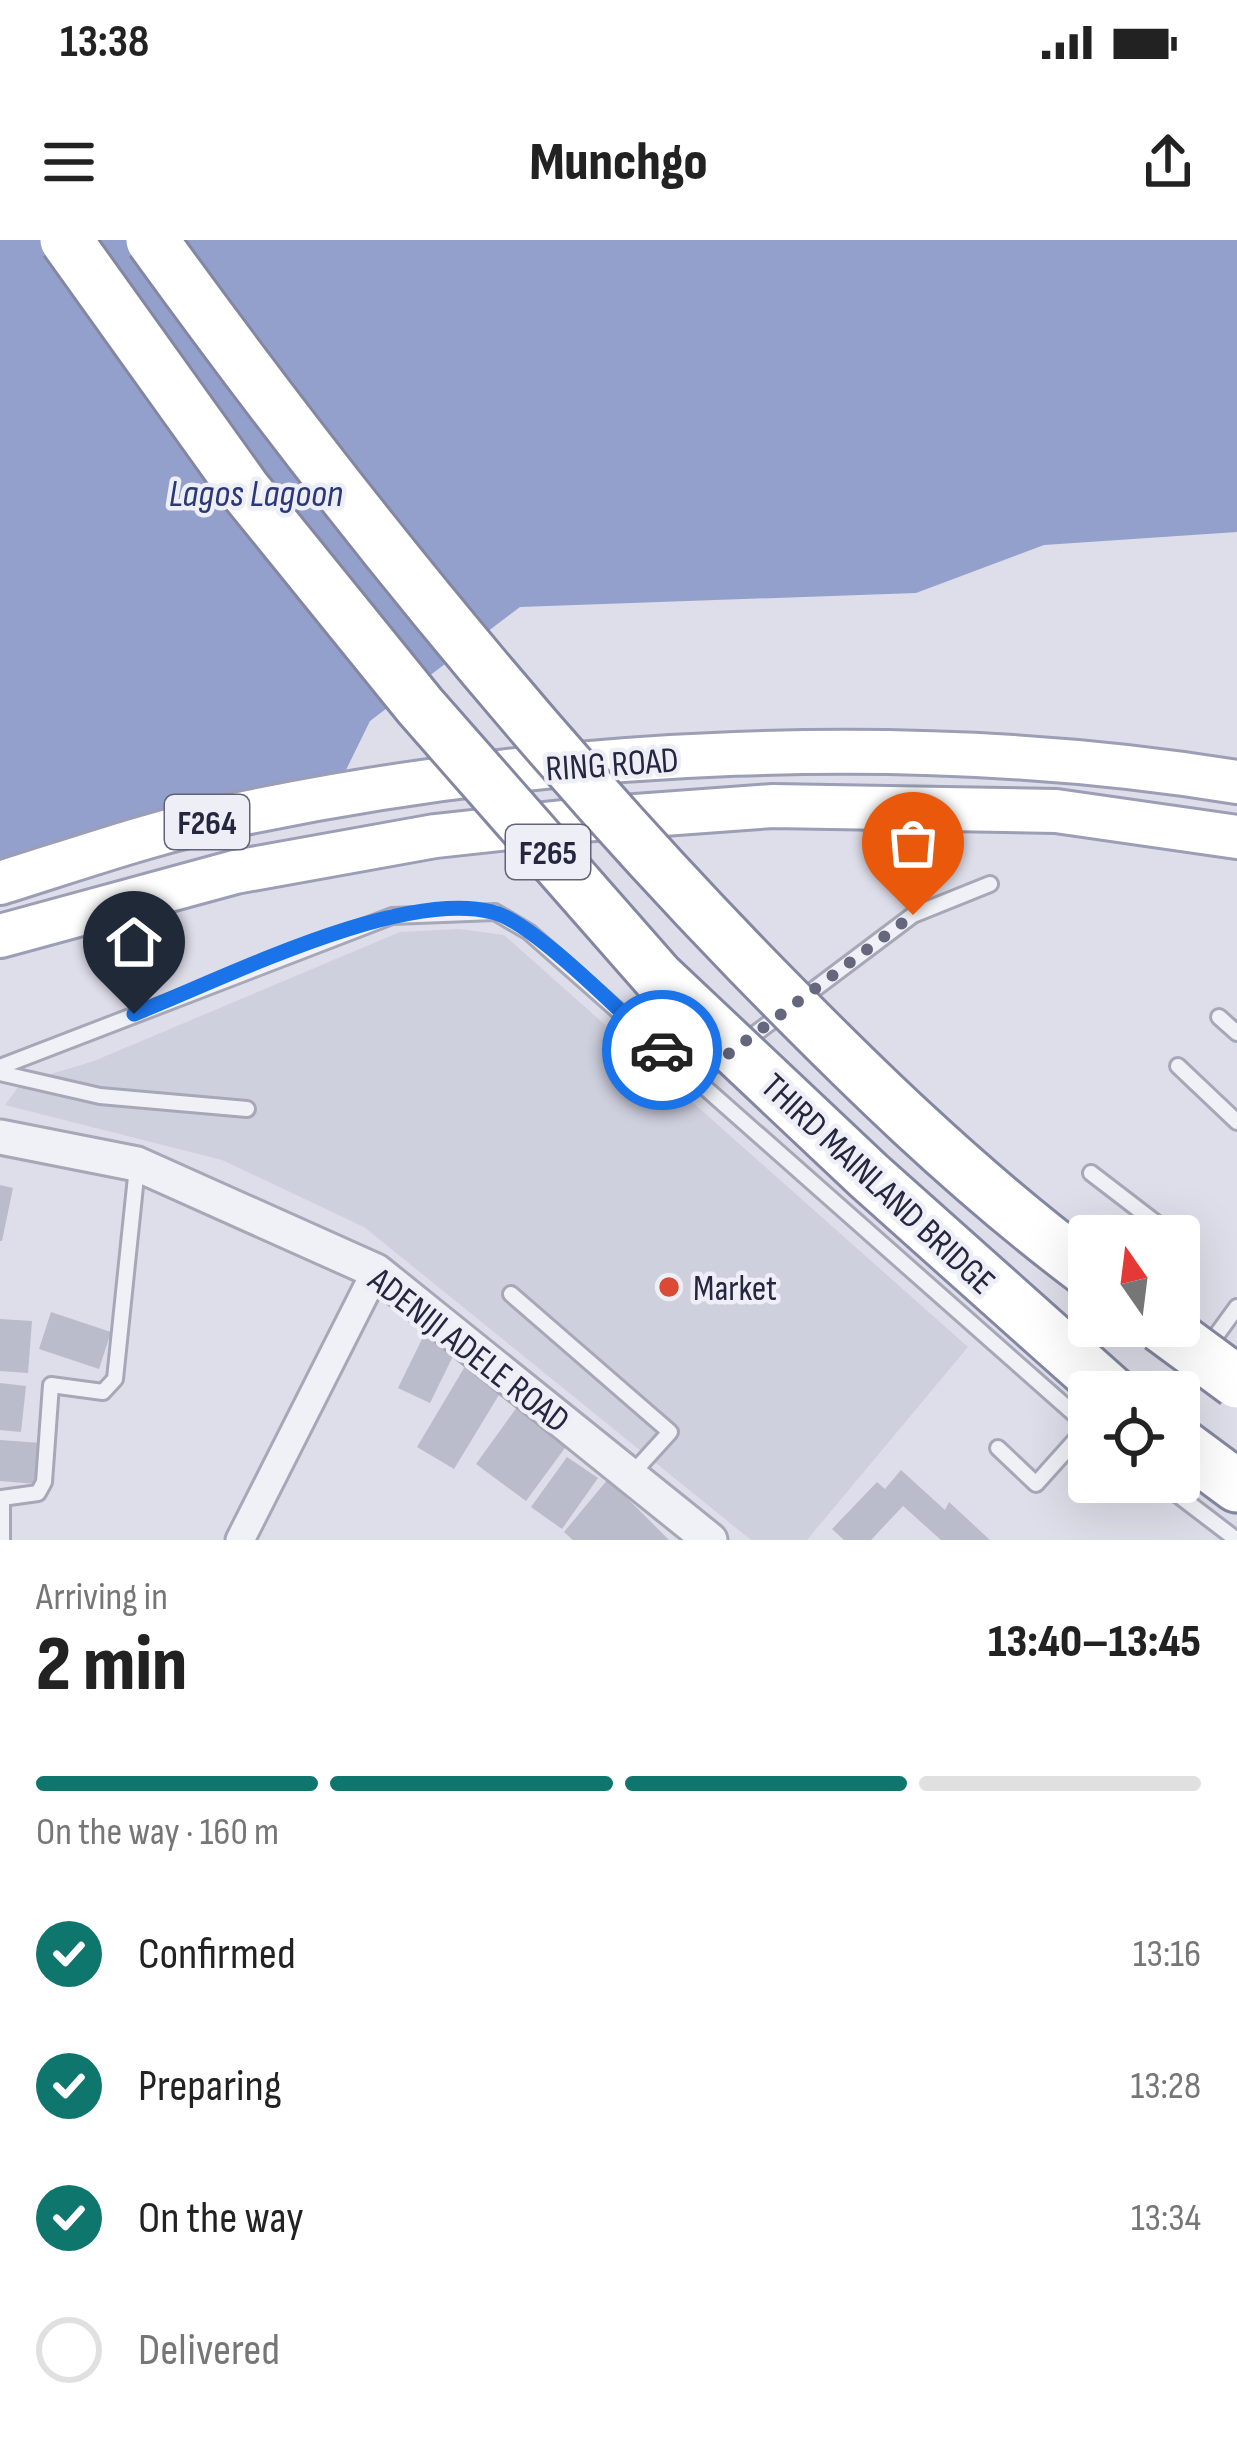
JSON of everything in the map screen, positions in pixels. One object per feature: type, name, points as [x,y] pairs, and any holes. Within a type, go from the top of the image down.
[{"type":"highway","name":"THIRD MAINLAND BRIDGE","points":[[66,240],[260,508],[420,706],[658,977],[868,1176],[1087,1371]]},
{"type":"highway","name":"THIRD MAINLAND BRIDGE","points":[[152,240],[262,392],[420,592],[631,841],[867,1083],[1021,1221],[1068,1256]]},
{"type":"highway","points":[[1190,1347],[1237,1382]]},
{"type":"highway","points":[[1200,1459],[1237,1486]]},
{"type":"main road","name":"RING ROAD","points":[[0,883],[233,815],[530,768],[741,755],[982,757],[1237,782]]},
{"type":"main road","name":"RING ROAD","points":[[0,936],[236,872],[435,836],[773,806],[1056,811],[1237,837]]},
{"type":"street","name":"ADENIJI ADELE ROAD","points":[[0,1136],[137,1164],[376,1271],[631,1475],[701,1537]]},
{"type":"street","points":[[240,1540],[376,1271]]},
{"type":"lane","points":[[695,1079],[913,915],[990,884]]},
{"type":"lane","points":[[0,1070],[392,916],[494,912],[529,932],[1068,1408]]},
{"type":"lane","points":[[1219,1018],[1237,1033]]},
{"type":"lane","points":[[1178,1066],[1237,1122]]},
{"type":"lane","points":[[0,1070],[100,1096],[247,1109]]},
{"type":"lane","points":[[2,1540],[2,1498],[38,1493],[44,1482],[51,1385],[103,1392],[115,1379],[137,1164]]},
{"type":"lane","points":[[1091,1173],[1146,1215]]},
{"type":"lane","points":[[511,1294],[670,1432],[631,1475]]},
{"type":"lane","points":[[1190,1371],[1237,1307]]},
{"type":"lane","points":[[998,1448],[1036,1484],[1068,1449]]},
{"type":"lane","points":[[1189,1503],[1237,1540]]},
{"type":"shaded area","name":"Market","points":[[459,929],[504,935],[968,1347],[807,1540],[751,1540],[364,1227],[222,1160],[5,1105],[21,1083],[94,1061],[400,932]]},
{"type":"water","name":"Lagos Lagoon","points":[[0,240],[1237,240],[1237,532],[1044,545],[916,593],[520,607],[370,721],[345,772],[0,870]]},
{"type":"building","points":[[0,1185],[13,1188],[2,1241],[0,1241]]},
{"type":"building","points":[[51,1312],[111,1332],[99,1369],[39,1349]]},
{"type":"building","points":[[0,1319],[32,1321],[28,1373],[0,1371]]},
{"type":"building","points":[[424,1335],[456,1350],[430,1403],[398,1388]]},
{"type":"building","points":[[467,1363],[505,1385],[454,1469],[417,1447]]},
{"type":"building","points":[[0,1383],[26,1386],[21,1432],[0,1430]]},
{"type":"building","points":[[522,1400],[573,1437],[526,1501],[476,1464]]},
{"type":"building","points":[[0,1440],[41,1443],[37,1484],[0,1481]]},
{"type":"building","points":[[567,1457],[598,1478],[562,1529],[531,1507]]},
{"type":"building","points":[[901,1470],[945,1510],[949,1502],[990,1540],[941,1540],[903,1506],[871,1540],[844,1540],[832,1529],[877,1482],[885,1489]]},
{"type":"building","points":[[608,1479],[669,1540],[573,1540],[564,1532]]},
{"type":"way so far","points":[[662,1050],[695,1079],[913,915]]},
{"type":"place","name":"Market","points":[[669,1287]]},
{"type":"route","points":[[134,1014],[392,916],[468,910],[494,912],[529,932],[662,1050]]}]
